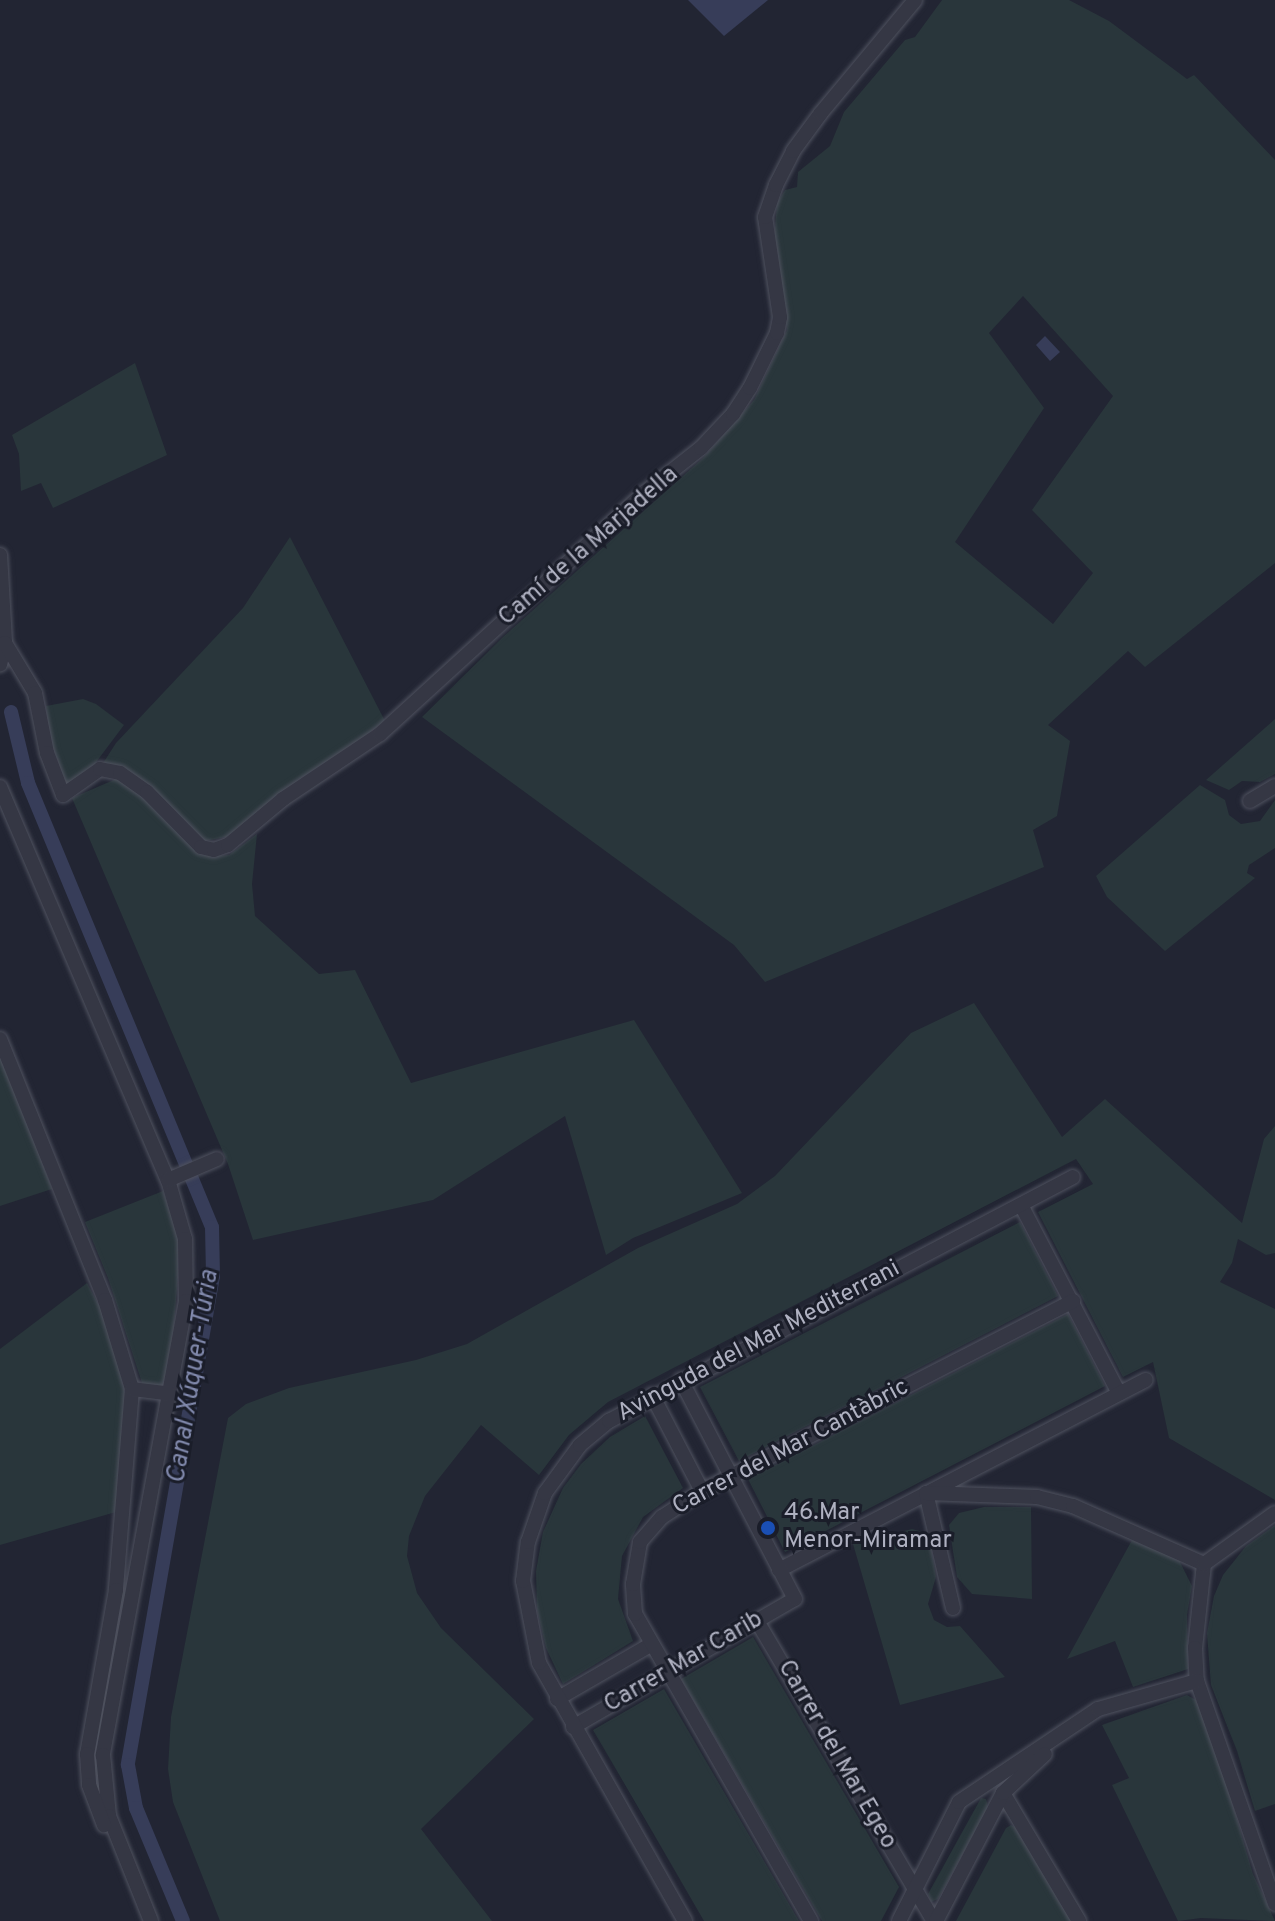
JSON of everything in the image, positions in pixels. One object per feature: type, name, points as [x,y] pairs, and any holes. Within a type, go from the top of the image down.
[{"type":"street","name":"Camí de la Marjadella","points":[[5,643],[35,693],[47,753],[63,795],[100,769],[120,773],[147,792],[201,847],[214,850],[228,845],[283,799],[380,734],[644,493],[701,448],[733,414],[750,388],[777,333],[780,317],[765,217],[776,185],[793,151],[821,113],[915,0]]},
{"type":"street","points":[[0,555],[5,643],[0,664]]},
{"type":"street","points":[[1250,801],[1275,786]]},
{"type":"street","points":[[0,787],[168,1180],[179,1211],[187,1267],[186,1301],[170,1394],[90,1732],[89,1785],[140,1921]]},
{"type":"street","points":[[0,1039],[105,1300],[132,1389],[121,1608],[105,1732],[103,1781],[109,1816],[151,1921]]},
{"type":"street","points":[[168,1180],[216,1160]]},
{"type":"street","name":"Avinguda del Mar Mediterrani","points":[[685,1921],[539,1663],[524,1603],[528,1542],[545,1493],[580,1445],[609,1421],[652,1395],[1073,1177]]},
{"type":"street","points":[[1021,1205],[1119,1393]]},
{"type":"street","name":"Carrer del Mar Cantàbric","points":[[811,1921],[650,1645],[635,1614],[633,1584],[640,1542],[662,1517],[702,1491],[1073,1301]]},
{"type":"street","points":[[681,1380],[779,1570],[1146,1380]]},
{"type":"street","points":[[132,1389],[170,1394]]},
{"type":"street","points":[[652,1395],[702,1491]]},
{"type":"street","points":[[926,1493],[1037,1497],[1073,1506],[1204,1564]]},
{"type":"street","points":[[926,1493],[953,1608]]},
{"type":"street","points":[[1275,1513],[1204,1564],[1195,1648],[1197,1681],[1275,1904]]},
{"type":"street","name":"Carrer Mar Carib","points":[[573,1727],[795,1599],[779,1570]]},
{"type":"street","name":"Carrer del Mar Egeo","points":[[757,1621],[935,1921]]},
{"type":"street","name":"Carrer Mar Carib","points":[[557,1699],[650,1645]]},
{"type":"street","points":[[899,1921],[959,1802],[1098,1709],[1197,1681]]},
{"type":"street","points":[[935,1921],[1003,1793],[1075,1726]]},
{"type":"street","points":[[1003,1793],[1079,1921]]},
{"type":"shaded area","points":[[942,0],[1069,0],[1109,21],[1187,79],[1194,75],[1275,160],[1275,563],[1145,667],[1128,651],[1048,725],[1070,741],[1057,816],[1033,830],[1044,867],[765,982],[734,945],[422,717],[503,637],[703,458],[754,400],[787,330],[774,241],[777,203],[785,190],[797,187],[798,172],[830,146],[844,112],[905,40],[915,37]],"holes":[[[1023,296],[1113,396],[1032,510],[1093,573],[1053,624],[955,542],[1044,408],[989,333]]]},
{"type":"shaded area","points":[[135,363],[167,455],[53,508],[41,483],[21,491],[19,454],[12,435]]},
{"type":"shaded area","points":[[290,537],[385,721],[231,836],[205,841],[157,796],[98,771],[116,743],[243,608]]},
{"type":"shaded area","points":[[83,699],[96,704],[124,725],[88,773],[71,785],[66,783],[49,738],[46,706]]},
{"type":"shaded area","points":[[1275,719],[1275,774],[1260,782],[1242,781],[1229,790],[1206,780]]},
{"type":"shaded area","points":[[116,779],[123,781],[212,856],[229,855],[257,834],[252,884],[255,916],[319,974],[355,970],[411,1083],[634,1020],[742,1193],[633,1238],[606,1255],[565,1116],[433,1200],[253,1240],[228,1164],[72,798]]},
{"type":"shaded area","points":[[1200,785],[1225,800],[1229,815],[1241,824],[1260,821],[1275,800],[1275,848],[1249,865],[1247,873],[1255,878],[1165,951],[1107,897],[1096,876]]},
{"type":"shaded area","points":[[974,1003],[1062,1137],[1105,1099],[1242,1223],[1264,1139],[1275,1126],[1275,1253],[1266,1255],[1238,1239],[1232,1263],[1220,1282],[1275,1309],[1275,1500],[1169,1438],[1153,1362],[1123,1377],[1038,1212],[1093,1184],[1076,1159],[608,1402],[569,1435],[539,1475],[481,1425],[425,1496],[409,1536],[407,1556],[417,1593],[441,1628],[534,1719],[421,1829],[492,1921],[220,1921],[173,1802],[168,1769],[171,1717],[228,1418],[246,1404],[289,1388],[416,1360],[467,1344],[638,1248],[737,1204],[775,1176],[911,1033]]},
{"type":"shaded area","points":[[0,1053],[52,1189],[0,1206]]},
{"type":"shaded area","points":[[163,1191],[178,1237],[178,1276],[172,1351],[163,1389],[143,1386],[108,1278],[85,1222]]},
{"type":"shaded area","points":[[1020,1222],[1058,1296],[739,1461],[700,1387]]},
{"type":"shaded area","points":[[87,1283],[104,1315],[125,1385],[116,1512],[0,1545],[0,1349]]},
{"type":"shaded area","points":[[1068,1314],[1105,1386],[785,1552],[748,1479]]},
{"type":"shaded area","points":[[645,1416],[683,1488],[643,1517],[622,1556],[618,1599],[633,1641],[563,1684],[546,1648],[537,1610],[536,1571],[543,1532],[563,1488],[581,1464],[610,1437]]},
{"type":"shaded area","points":[[984,1507],[1031,1507],[1032,1599],[972,1594],[957,1577],[949,1525],[959,1513]]},
{"type":"shaded area","points":[[1275,1525],[1275,1804],[1255,1811],[1237,1751],[1211,1685],[1207,1633],[1214,1596],[1223,1575],[1246,1546]]},
{"type":"shaded area","points":[[912,1529],[923,1532],[930,1541],[936,1577],[928,1604],[934,1620],[947,1627],[960,1626],[1005,1677],[900,1705],[853,1544]]},
{"type":"shaded area","points":[[1132,1540],[1179,1560],[1192,1586],[1187,1615],[1188,1669],[1133,1687],[1115,1641],[1067,1659]]},
{"type":"shaded area","points":[[753,1637],[899,1887],[881,1921],[822,1921],[681,1679]]},
{"type":"shaded area","points":[[664,1689],[799,1921],[704,1921],[593,1730]]},
{"type":"shaded area","points":[[1187,1695],[1196,1700],[1216,1748],[1253,1874],[1275,1921],[1201,1918],[1178,1921],[1112,1785],[1129,1778],[1102,1725]]},
{"type":"shaded area","points":[[981,1798],[986,1799],[988,1807],[938,1899],[931,1902],[928,1894]]},
{"type":"shaded area","points":[[1011,1825],[1071,1921],[956,1921],[1006,1828]]},
{"type":"water","points":[[688,0],[768,0],[724,36]]},
{"type":"water","points":[[1045,336],[1060,352],[1050,361],[1036,345]]},
{"type":"waterway","name":"Canal Xúquer-Túria","points":[[11,712],[28,783],[212,1227],[213,1276],[128,1765],[136,1808],[183,1921]]},
{"type":"place","name":"46.Mar Menor-Miramar","points":[[768,1528]]}]
